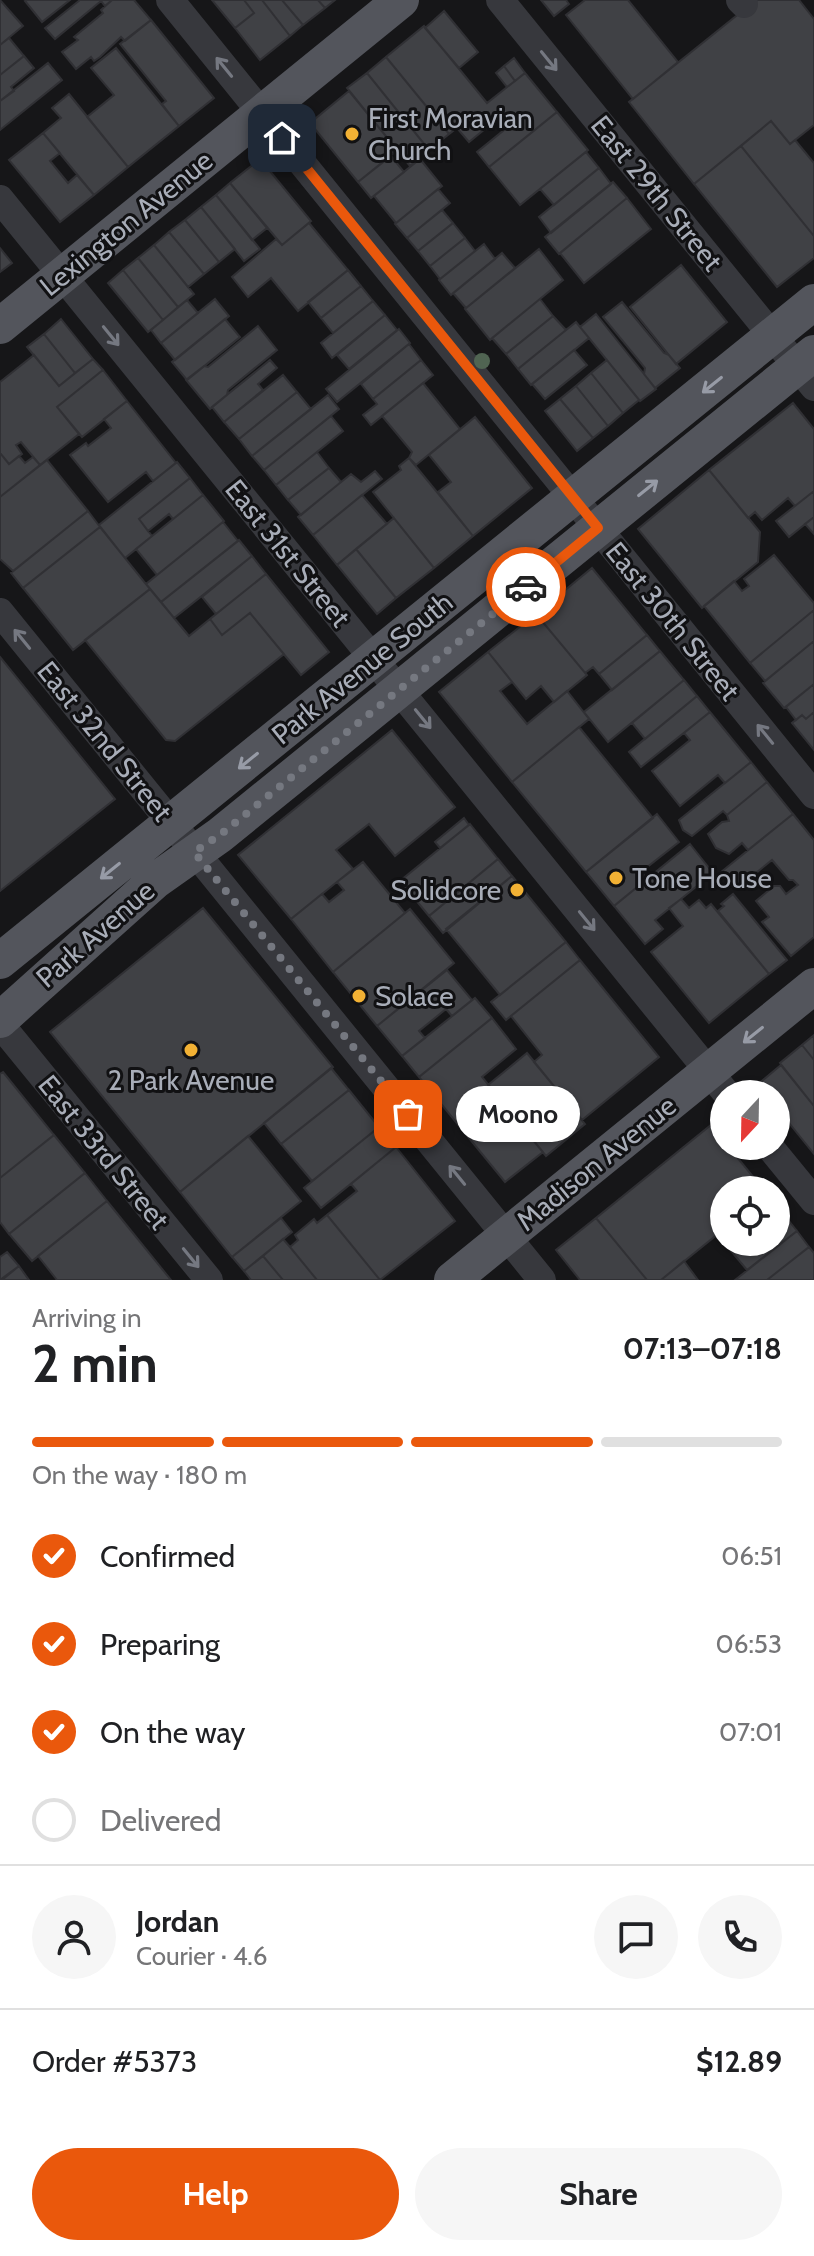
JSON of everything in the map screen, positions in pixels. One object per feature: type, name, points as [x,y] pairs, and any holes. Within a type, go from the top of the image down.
[{"type":"main road","name":"Lexington Avenue","points":[[0,326],[401,0]]},
{"type":"main road","name":"Park Avenue South","points":[[171,822],[814,302]]},
{"type":"main road","name":"Park Avenue South","points":[[194,852],[220,835],[598,528],[809,369]]},
{"type":"main road","name":"Park Avenue","points":[[0,961],[171,822]]},
{"type":"main road","name":"Park Avenue","points":[[0,1022],[126,906],[194,852]]},
{"type":"main road","name":"Madison Avenue","points":[[721,1080],[814,986]]},
{"type":"main road","name":"Madison Avenue","points":[[452,1280],[506,1235],[710,1089]]},
{"type":"street","name":"East 30th Street","points":[[170,0],[814,795]]},
{"type":"street","name":"East 29th Street","points":[[500,0],[772,336],[809,369]]},
{"type":"street","name":"East 31st Street","points":[[0,199],[716,1080]]},
{"type":"street","name":"East 32nd Street","points":[[0,612],[542,1280]]},
{"type":"street","name":"East 33rd Street","points":[[0,1022],[209,1280]]},
{"type":"street","points":[[780,1160],[814,1201]]},
{"type":"building","points":[[0,0],[23,26],[0,45]]},
{"type":"building","points":[[27,0],[70,0],[42,22]]},
{"type":"building","points":[[80,0],[112,0],[105,6],[101,1],[55,39],[45,28]]},
{"type":"building","points":[[112,0],[134,0],[151,20],[125,41],[121,37],[100,57],[94,61],[91,57],[76,69],[62,52],[78,40],[74,37],[103,13],[101,10]]},
{"type":"building","points":[[212,0],[244,0],[254,13],[235,28]]},
{"type":"building","points":[[244,0],[262,0],[290,36],[260,60],[235,28],[254,13]]},
{"type":"building","points":[[262,0],[282,0],[303,25],[290,36]]},
{"type":"building","points":[[282,0],[318,0],[325,8],[303,25]]},
{"type":"building","points":[[318,0],[335,0],[325,8]]},
{"type":"building","points":[[541,0],[566,0],[569,4],[554,16]]},
{"type":"building","points":[[585,0],[628,0],[678,62],[633,99],[566,15]]},
{"type":"building","points":[[756,0],[799,0],[814,19],[814,125],[790,144],[771,121],[694,184],[629,102]]},
{"type":"building","points":[[444,11],[478,52],[459,68],[425,28]]},
{"type":"building","points":[[151,20],[214,98],[179,126],[162,104],[166,101],[120,44]]},
{"type":"building","points":[[424,26],[487,103],[525,73],[557,112],[489,167],[477,152],[504,130],[496,120],[469,142],[457,128],[449,134],[386,57]]},
{"type":"building","points":[[9,38],[24,56],[0,75],[0,45]]},
{"type":"building","points":[[116,48],[179,126],[128,167],[87,117],[114,95],[91,68]]},
{"type":"building","points":[[24,56],[34,68],[11,87],[14,91],[0,101],[0,75]]},
{"type":"building","points":[[386,57],[449,134],[429,150],[367,73]]},
{"type":"building","points":[[514,58],[525,73],[515,81],[504,66]]},
{"type":"building","points":[[48,63],[62,80],[0,130],[0,101]]},
{"type":"building","points":[[504,66],[515,81],[507,87],[496,73]]},
{"type":"building","points":[[367,73],[429,150],[410,166],[347,88]]},
{"type":"building","name":"First Moravian Church","points":[[349,91],[394,146],[395,152],[358,182],[310,123]]},
{"type":"building","points":[[69,94],[128,167],[94,195],[43,133],[61,118],[52,108]]},
{"type":"building","points":[[557,112],[588,150],[520,205],[489,167]]},
{"type":"building","points":[[771,121],[790,144],[795,140],[814,163],[814,236],[741,146]]},
{"type":"building","points":[[43,133],[60,153],[50,161],[68,183],[77,175],[94,195],[60,222],[9,160]]},
{"type":"building","points":[[741,146],[814,236],[814,258],[777,287],[694,184]]},
{"type":"building","points":[[586,152],[599,168],[554,205],[540,189]]},
{"type":"building","points":[[391,156],[404,172],[371,198],[358,182]]},
{"type":"building","points":[[260,159],[311,221],[282,245],[230,183]]},
{"type":"building","points":[[420,159],[442,186],[396,223],[374,196]]},
{"type":"building","points":[[599,168],[611,184],[551,233],[539,217]]},
{"type":"building","points":[[613,182],[627,198],[559,254],[545,237]]},
{"type":"building","points":[[230,183],[267,228],[252,240],[216,195]]},
{"type":"building","points":[[438,189],[450,203],[407,238],[395,224]]},
{"type":"building","points":[[216,195],[260,249],[244,261],[201,207]]},
{"type":"building","points":[[627,198],[651,229],[584,283],[560,253]]},
{"type":"building","points":[[201,207],[235,249],[219,262],[185,220]]},
{"type":"building","points":[[442,210],[453,223],[418,251],[407,238]]},
{"type":"building","points":[[185,220],[219,262],[204,274],[169,232]]},
{"type":"building","points":[[309,223],[348,270],[298,311],[271,278],[248,297],[232,277],[276,239],[282,245]]},
{"type":"building","points":[[453,223],[465,238],[430,266],[418,251]]},
{"type":"building","points":[[169,232],[204,274],[188,287],[154,245]]},
{"type":"building","points":[[465,238],[475,251],[440,279],[430,266]]},
{"type":"building","points":[[484,244],[495,259],[451,295],[439,280]]},
{"type":"building","points":[[154,245],[194,294],[178,307],[138,258]]},
{"type":"building","points":[[0,248],[12,263],[0,272]]},
{"type":"building","points":[[539,249],[563,280],[490,340],[465,309]]},
{"type":"building","points":[[502,253],[515,268],[466,308],[453,293]]},
{"type":"building","points":[[138,258],[178,307],[163,320],[123,270]]},
{"type":"building","points":[[681,265],[727,322],[676,364],[630,307]]},
{"type":"building","points":[[123,270],[163,320],[148,332],[108,283]]},
{"type":"building","points":[[348,270],[361,286],[321,318],[308,302]]},
{"type":"building","points":[[361,286],[373,301],[333,333],[321,318]]},
{"type":"building","points":[[215,299],[229,316],[175,360],[161,343]]},
{"type":"building","points":[[540,299],[553,316],[506,354],[492,338]]},
{"type":"building","points":[[187,300],[198,313],[161,343],[151,330]]},
{"type":"building","points":[[373,301],[385,315],[332,358],[321,343]]},
{"type":"building","points":[[622,302],[680,368],[655,388],[644,374],[645,368],[603,317]]},
{"type":"building","points":[[596,314],[656,389],[640,401],[580,327]]},
{"type":"building","points":[[385,315],[397,330],[349,369],[337,355]]},
{"type":"building","points":[[553,316],[566,330],[518,369],[506,354]]},
{"type":"building","points":[[61,319],[93,359],[75,373],[44,334]]},
{"type":"building","points":[[225,319],[240,337],[187,380],[172,362]]},
{"type":"building","points":[[576,322],[589,338],[531,385],[518,369]]},
{"type":"building","points":[[258,326],[277,350],[210,409],[186,380],[204,366],[208,367]]},
{"type":"building","points":[[399,329],[410,343],[337,402],[326,389]]},
{"type":"building","points":[[44,334],[75,373],[59,386],[27,347]]},
{"type":"building","points":[[409,344],[421,360],[373,399],[361,384]]},
{"type":"building","points":[[574,350],[587,365],[545,399],[532,384]]},
{"type":"building","points":[[34,355],[59,386],[93,359],[103,370],[57,407],[79,434],[40,465],[21,442],[16,445],[22,454],[9,464],[0,453],[0,382]]},
{"type":"building","points":[[270,360],[277,368],[258,384],[263,390],[224,422],[212,407]]},
{"type":"building","points":[[421,360],[433,375],[371,425],[363,415],[377,404],[373,399]]},
{"type":"building","points":[[607,360],[639,400],[623,413],[591,373]]},
{"type":"building","points":[[103,370],[127,401],[82,437],[57,407]]},
{"type":"building","points":[[591,373],[623,413],[608,426],[576,386]]},
{"type":"building","points":[[283,375],[297,392],[239,439],[224,422]]},
{"type":"building","points":[[423,383],[460,429],[416,465],[409,458],[412,452],[382,416]]},
{"type":"building","points":[[576,386],[608,426],[593,438],[560,399]]},
{"type":"building","points":[[297,392],[311,409],[252,456],[239,439]]},
{"type":"building","points":[[328,395],[339,409],[264,470],[252,456]]},
{"type":"building","points":[[560,399],[593,438],[577,451],[545,411]]},
{"type":"building","points":[[127,401],[176,463],[153,481],[146,472],[108,502],[70,455],[111,428],[104,419]]},
{"type":"building","points":[[793,403],[814,429],[814,491],[795,506],[788,498],[762,520],[755,512],[748,518],[709,470]]},
{"type":"building","points":[[331,416],[343,431],[276,485],[264,470]]},
{"type":"building","points":[[475,417],[532,488],[473,536],[438,492],[451,482],[429,455]]},
{"type":"building","points":[[317,452],[329,468],[288,500],[276,485]]},
{"type":"building","points":[[0,453],[9,464],[19,456],[25,463],[33,457],[40,465],[0,497]]},
{"type":"building","points":[[409,458],[473,536],[434,568],[373,492],[401,470],[399,466]]},
{"type":"building","points":[[47,460],[88,511],[13,571],[0,559],[0,497]]},
{"type":"building","points":[[177,462],[190,478],[139,519],[152,536],[125,558],[99,525]]},
{"type":"building","points":[[329,468],[341,482],[301,515],[288,500]]},
{"type":"building","points":[[709,470],[760,532],[758,562],[702,608],[638,529]]},
{"type":"building","points":[[375,471],[382,479],[313,535],[298,517],[351,474],[361,482]]},
{"type":"building","points":[[190,478],[203,495],[173,519],[169,514],[148,531],[139,519]]},
{"type":"building","points":[[814,491],[814,517],[789,537],[776,521]]},
{"type":"building","points":[[203,495],[224,521],[157,575],[136,549]]},
{"type":"building","points":[[362,495],[387,524],[337,565],[313,535]]},
{"type":"building","points":[[88,511],[100,527],[23,588],[11,573]]},
{"type":"building","points":[[814,517],[814,534],[805,524]]},
{"type":"building","points":[[394,518],[434,568],[396,598],[356,549]]},
{"type":"building","points":[[223,522],[238,541],[161,602],[146,584]]},
{"type":"building","points":[[100,527],[150,589],[73,650],[23,588]]},
{"type":"building","points":[[239,540],[252,556],[174,618],[161,602]]},
{"type":"building","points":[[356,549],[396,598],[377,614],[337,565]]},
{"type":"building","points":[[774,555],[814,603],[814,610],[750,663],[704,606],[734,581],[742,591],[749,586],[744,579]]},
{"type":"building","points":[[252,556],[266,574],[216,614],[202,597]]},
{"type":"building","points":[[592,568],[647,635],[599,674],[593,667],[585,673],[536,614]]},
{"type":"building","points":[[266,574],[329,652],[301,675],[250,613],[222,635],[210,619]]},
{"type":"building","points":[[150,589],[189,636],[210,619],[222,635],[250,613],[284,654],[175,741],[166,740],[85,640]]},
{"type":"building","points":[[814,610],[814,641],[765,681],[750,663]]},
{"type":"building","points":[[536,614],[587,675],[554,702],[541,686],[526,699],[488,652]]},
{"type":"building","points":[[647,635],[660,651],[612,690],[599,674]]},
{"type":"building","points":[[814,641],[814,684],[784,708],[763,683]]},
{"type":"building","points":[[660,651],[684,680],[608,742],[584,712]]},
{"type":"building","points":[[488,652],[512,682],[500,691],[527,724],[567,691],[589,719],[512,782],[439,692]]},
{"type":"building","points":[[0,657],[115,799],[0,891]]},
{"type":"building","points":[[684,680],[697,696],[645,739],[632,723]]},
{"type":"building","points":[[814,684],[814,712],[806,719],[802,715],[796,720],[786,707]]},
{"type":"building","points":[[697,696],[710,712],[641,767],[629,752]]},
{"type":"building","points":[[710,712],[751,762],[725,783],[718,775],[680,806],[652,771],[690,740],[684,733]]},
{"type":"building","points":[[814,712],[814,750],[792,723],[802,715],[806,719]]},
{"type":"building","points":[[579,727],[653,818],[586,872],[512,782]]},
{"type":"building","points":[[392,730],[455,807],[395,856],[369,824],[336,850],[353,869],[291,919],[238,855]]},
{"type":"building","points":[[751,762],[767,782],[727,815],[723,811],[692,836],[683,830],[679,820]]},
{"type":"building","points":[[767,782],[793,814],[748,850],[742,843],[729,854],[716,848],[708,834],[722,822],[729,821],[727,815]]},
{"type":"building","points":[[657,814],[679,842],[641,872],[647,879],[614,906],[586,872]]},
{"type":"building","points":[[793,814],[814,840],[814,937],[791,956],[762,922],[769,917],[756,901],[774,886],[780,886],[786,894],[798,885],[789,880],[772,860],[736,889],[721,872]]},
{"type":"building","points":[[464,818],[469,825],[440,848],[435,842]]},
{"type":"building","points":[[470,824],[498,859],[429,916],[400,881]]},
{"type":"building","points":[[690,844],[713,873],[655,920],[663,929],[645,944],[614,906]]},
{"type":"building","points":[[498,859],[512,876],[443,933],[429,916]]},
{"type":"building","points":[[363,862],[405,913],[333,972],[291,919],[322,894],[329,902],[344,890],[337,882]]},
{"type":"building","points":[[512,876],[566,942],[500,995],[446,929]]},
{"type":"building","points":[[733,894],[787,960],[769,974],[718,911]]},
{"type":"building","points":[[681,899],[689,908],[699,900],[706,908],[711,904],[769,974],[709,1023],[651,952],[683,926],[669,908]]},
{"type":"building","name":"2 Park Avenue","points":[[203,908],[333,1067],[180,1192],[50,1032]]},
{"type":"building","points":[[410,909],[454,963],[377,1026],[333,972]]},
{"type":"building","points":[[566,942],[580,960],[506,1020],[491,1002]]},
{"type":"building","points":[[580,960],[659,1057],[582,1120],[534,1062],[542,1055],[511,1016]]},
{"type":"building","points":[[447,970],[472,1000],[452,1016],[446,1009],[419,1031],[425,1038],[402,1056],[377,1026]]},
{"type":"building","points":[[475,998],[492,1018],[419,1077],[402,1056]]},
{"type":"building","points":[[492,1018],[516,1049],[482,1077],[543,1152],[505,1182],[419,1077]]},
{"type":"building","points":[[814,1035],[814,1060],[802,1045]]},
{"type":"building","points":[[802,1045],[814,1060],[814,1106],[780,1063]]},
{"type":"building","points":[[527,1053],[585,1124],[546,1156],[488,1085]]},
{"type":"building","points":[[781,1065],[814,1106],[814,1154],[790,1124],[790,1080],[763,1080]]},
{"type":"building","points":[[331,1068],[349,1090],[281,1144],[264,1123]]},
{"type":"building","points":[[3,1072],[54,1135],[0,1178],[0,1074]]},
{"type":"building","points":[[349,1090],[379,1127],[312,1181],[281,1144]]},
{"type":"building","points":[[710,1126],[710,1160],[739,1160],[753,1176],[710,1176],[710,1240],[661,1280],[647,1280],[596,1218]]},
{"type":"building","points":[[379,1127],[396,1147],[321,1208],[304,1188]]},
{"type":"building","points":[[54,1135],[85,1173],[9,1234],[0,1222],[0,1178]]},
{"type":"building","points":[[248,1136],[301,1201],[232,1257],[180,1192]]},
{"type":"building","points":[[396,1147],[455,1221],[380,1280],[327,1215],[357,1191],[351,1184]]},
{"type":"building","points":[[85,1173],[107,1201],[32,1261],[9,1234]]},
{"type":"building","points":[[107,1201],[171,1280],[57,1280],[38,1256]]},
{"type":"building","points":[[327,1215],[380,1280],[317,1280],[290,1247],[298,1240],[295,1235],[314,1219],[317,1223]]},
{"type":"building","points":[[281,1218],[292,1232],[244,1271],[232,1257]]},
{"type":"building","points":[[596,1218],[647,1280],[580,1280],[556,1250]]},
{"type":"building","points":[[790,1222],[797,1231],[790,1236]]},
{"type":"building","points":[[797,1231],[809,1247],[767,1280],[735,1280],[765,1256],[790,1256],[790,1237]]},
{"type":"building","points":[[283,1239],[317,1280],[283,1280],[263,1256]]},
{"type":"building","points":[[809,1247],[814,1253],[814,1280],[767,1280]]},
{"type":"building","points":[[7,1252],[19,1266],[0,1280],[0,1257]]},
{"type":"building","points":[[263,1256],[283,1280],[251,1280],[244,1271]]},
{"type":"building","points":[[735,1256],[765,1256],[747,1270]]},
{"type":"building","points":[[684,1261],[698,1280],[661,1280]]},
{"type":"building","points":[[19,1266],[29,1280],[2,1280]]},
{"type":"way so far","points":[[408,1114],[194,852],[220,835],[526,587]]},
{"type":"place","name":"First Moravian Church","points":[[352,134]]},
{"type":"place","name":"Tone House","points":[[616,878]]},
{"type":"place","name":"Solidcore","points":[[517,890]]},
{"type":"place","name":"Solace","points":[[359,996]]},
{"type":"place","name":"2 Park Avenue","points":[[191,1050]]},
{"type":"place","name":"Moono","points":[[408,1114]]},
{"type":"route","points":[[282,138],[598,528],[526,587]]}]
